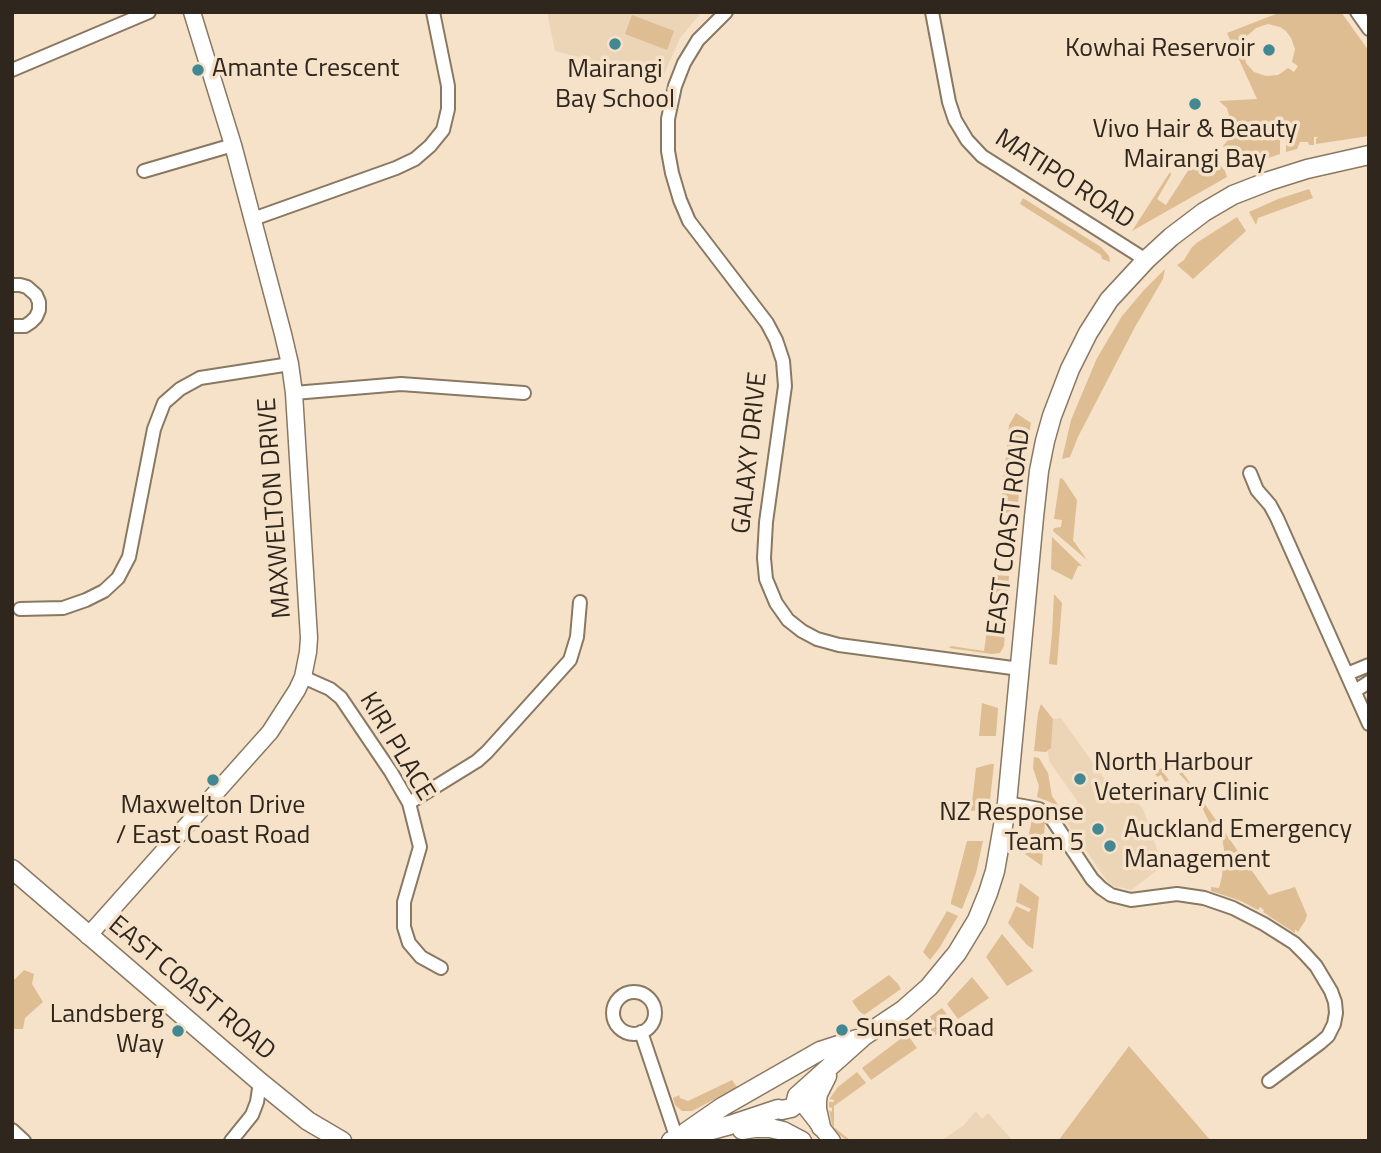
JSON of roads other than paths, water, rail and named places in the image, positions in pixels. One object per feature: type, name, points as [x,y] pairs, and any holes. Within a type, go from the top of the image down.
[{"type":"main road","name":"EAST COAST ROAD","points":[[797,1096],[864,1036],[903,1010],[929,987],[964,943],[980,912],[995,871],[1007,803],[1041,465],[1052,416],[1070,369],[1088,333],[1109,300],[1146,260],[1204,212],[1247,189],[1307,169],[1369,155]]},
{"type":"main road","name":"EAST COAST ROAD","points":[[12,869],[260,1082],[308,1121],[342,1141]]},
{"type":"main road","name":"EAST COAST ROAD","points":[[674,1140],[722,1107],[820,1051],[864,1036]]},
{"type":"main road","points":[[778,1109],[770,1100],[771,1091],[778,1085],[823,1056],[864,1036]]},
{"type":"main road","points":[[827,1134],[817,1109],[818,1094],[836,1061]]},
{"type":"main road","points":[[778,1085],[793,1087],[797,1096],[794,1105],[787,1110],[778,1109],[674,1140],[778,1085]]},
{"type":"main road","points":[[674,1140],[764,1127],[804,1141]]},
{"type":"street","points":[[12,70],[149,12]]},
{"type":"street","name":"MAXWELTON DRIVE","points":[[88,936],[270,732],[291,702],[303,677],[309,638],[290,364],[233,145],[192,12]]},
{"type":"street","points":[[253,219],[396,168],[415,159],[430,146],[443,130],[449,109],[448,86],[433,12]]},
{"type":"street","name":"GALAXY DRIVE","points":[[726,12],[698,40],[684,63],[675,86],[668,119],[668,151],[680,200],[689,220],[767,324],[783,361],[785,386],[766,522],[764,558],[766,579],[776,603],[802,631],[817,639],[839,645],[1020,669]]},
{"type":"street","name":"MATIPO ROAD","points":[[932,12],[949,102],[967,140],[982,156],[1146,260]]},
{"type":"street","points":[[1357,12],[1369,29]]},
{"type":"street","points":[[144,172],[233,145]]},
{"type":"street","points":[[12,285],[27,286],[37,295],[39,302],[39,310],[31,322],[25,326],[12,326]]},
{"type":"street","points":[[20,610],[62,608],[104,592],[118,578],[129,557],[154,429],[164,402],[200,378],[290,364]]},
{"type":"street","points":[[294,393],[401,384],[524,393]]},
{"type":"street","points":[[1250,473],[1257,490],[1272,509],[1369,724]]},
{"type":"street","points":[[409,803],[477,761],[570,660],[577,637],[580,602]]},
{"type":"street","points":[[1347,674],[1369,665]]},
{"type":"street","name":"KIRI PLACE","points":[[303,677],[341,698],[409,803],[420,847],[404,902],[404,927],[409,943],[421,957],[441,968]]},
{"type":"street","points":[[1355,691],[1369,682]]},
{"type":"street","points":[[1007,803],[1032,807],[1052,819],[1092,879],[1111,895],[1131,900],[1177,894],[1204,898],[1264,923],[1294,943],[1305,954],[1316,966],[1331,991],[1336,1013],[1334,1024],[1320,1043],[1269,1081]]},
{"type":"street","points":[[641,1032],[674,1140]]},
{"type":"street","points":[[230,1141],[252,1115],[260,1082]]},
{"type":"street","points":[[797,1096],[827,1134]]},
{"type":"street","points":[[778,1109],[804,1141]]},
{"type":"street","points":[[12,1130],[24,1141]]},
{"type":"place","name":"Mairangi Bay School","points":[[615,44]]},
{"type":"place","name":"Kowhai Reservoir","points":[[1269,50]]},
{"type":"place","name":"Amante Crescent","points":[[198,70]]},
{"type":"place","name":"Vivo Hair & Beauty Mairangi Bay","points":[[1195,104]]},
{"type":"place","name":"North Harbour Veterinary Clinic","points":[[1080,779]]},
{"type":"place","name":"Maxwelton Drive / East Coast Road","points":[[213,780]]},
{"type":"place","name":"NZ Response Team 5","points":[[1098,829]]},
{"type":"place","name":"Auckland Emergency Management","points":[[1110,846]]},
{"type":"place","name":"Sunset Road","points":[[842,1030]]},
{"type":"place","name":"Landsberg Way","points":[[178,1031]]}]
